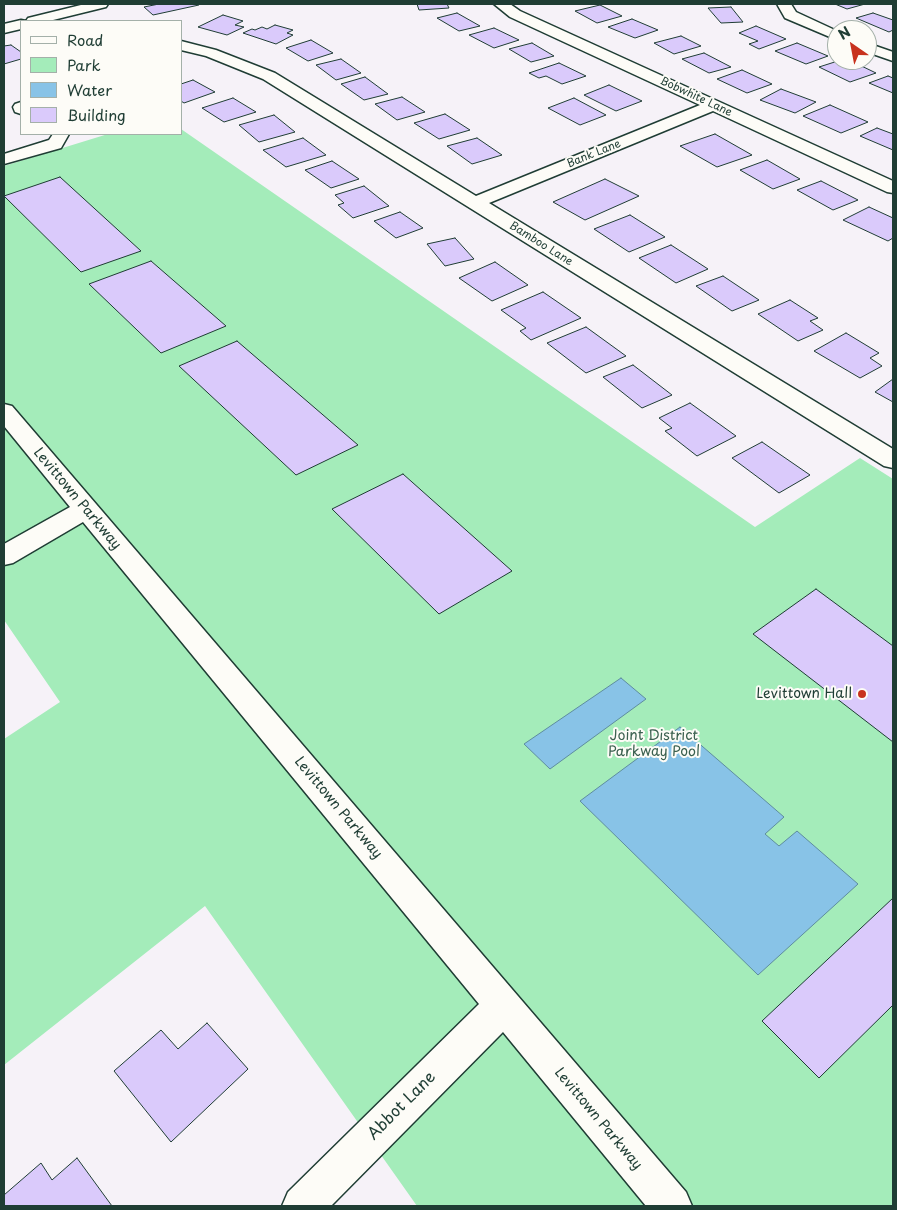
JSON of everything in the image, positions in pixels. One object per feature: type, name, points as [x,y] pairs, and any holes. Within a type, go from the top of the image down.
[{"type":"street","name":"Bobwhite Lane","points":[[501,4],[515,14],[893,188]]},
{"type":"street","points":[[784,4],[790,14],[827,31]]},
{"type":"street","points":[[37,20],[83,9],[99,10]]},
{"type":"street","points":[[4,29],[20,24]]},
{"type":"street","name":"Bamboo Lane","points":[[182,45],[220,56],[269,76],[893,460]]},
{"type":"street","points":[[877,51],[893,57]]},
{"type":"street","name":"Bank Lane","points":[[474,202],[714,105]]},
{"type":"street","points":[[4,159],[55,144],[60,135]]},
{"type":"street","name":"Levittown Parkway","points":[[4,411],[672,1206]]},
{"type":"street","points":[[4,556],[86,509]]},
{"type":"street","name":"Abbot Lane","points":[[302,1206],[503,1006]]},
{"type":"green space","name":"Joint District Parkway Pool","points":[[182,130],[755,527],[860,458],[893,479],[893,1206],[417,1206],[205,906],[4,1065],[4,739],[60,702],[4,620],[4,166],[105,135],[182,135]]},
{"type":"water","points":[[621,678],[646,699],[550,769],[524,744]]},
{"type":"water","points":[[680,727],[784,817],[765,834],[779,846],[797,831],[858,884],[758,975],[580,801]]},
{"type":"building","points":[[159,4],[199,5],[153,15],[144,7]]},
{"type":"building","points":[[417,4],[447,4],[449,8],[419,10]]},
{"type":"building","points":[[835,4],[865,4],[847,9]]},
{"type":"building","points":[[600,5],[622,16],[597,23],[575,11]]},
{"type":"building","points":[[731,7],[743,22],[721,23],[708,8]]},
{"type":"building","points":[[457,13],[480,26],[459,31],[437,18]]},
{"type":"building","points":[[873,13],[893,20],[893,30],[889,32],[877,27],[877,20],[861,20],[856,18]]},
{"type":"building","points":[[223,15],[243,21],[235,25],[244,27],[227,35],[198,27]]},
{"type":"building","points":[[632,19],[658,30],[635,38],[608,27]]},
{"type":"building","points":[[275,25],[293,30],[287,33],[293,35],[276,44],[243,33],[262,27],[267,29]]},
{"type":"building","points":[[756,26],[786,39],[759,49],[749,44],[758,41],[739,33]]},
{"type":"building","points":[[494,28],[519,40],[494,48],[469,35]]},
{"type":"building","points":[[681,36],[701,46],[674,54],[654,43]]},
{"type":"building","points":[[311,40],[333,53],[308,61],[286,48]]},
{"type":"building","points":[[532,43],[554,56],[531,62],[509,49]]},
{"type":"building","points":[[797,43],[827,56],[806,64],[775,51]]},
{"type":"building","points":[[11,45],[20,51],[20,59],[4,64],[4,46]]},
{"type":"building","points":[[704,53],[731,67],[709,73],[682,59]]},
{"type":"building","points":[[341,59],[361,73],[336,80],[316,65]]},
{"type":"building","points":[[559,63],[586,76],[562,84],[546,76],[539,78],[529,73]]},
{"type":"building","points":[[827,64],[827,70],[870,70],[876,73],[850,82],[819,67]]},
{"type":"building","points":[[742,70],[772,84],[747,93],[717,79]]},
{"type":"building","points":[[888,76],[893,78],[893,93],[869,83]]},
{"type":"building","points":[[365,77],[388,94],[364,100],[341,84]]},
{"type":"building","points":[[193,80],[215,92],[184,103],[182,102],[182,84]]},
{"type":"building","points":[[609,85],[642,101],[616,111],[584,95]]},
{"type":"building","points":[[781,89],[816,102],[795,113],[760,100]]},
{"type":"building","points":[[402,97],[425,112],[397,120],[375,104]]},
{"type":"building","points":[[233,98],[256,112],[224,122],[202,108]]},
{"type":"building","points":[[574,98],[606,115],[580,125],[548,108]]},
{"type":"building","points":[[830,105],[868,122],[841,133],[803,116]]},
{"type":"building","points":[[445,114],[470,130],[439,139],[414,123]]},
{"type":"building","points":[[274,115],[295,132],[259,142],[239,125]]},
{"type":"building","points":[[877,128],[893,134],[893,150],[860,136]]},
{"type":"building","points":[[715,134],[752,155],[717,167],[680,146]]},
{"type":"building","points":[[303,138],[326,155],[286,167],[263,150]]},
{"type":"building","points":[[477,138],[502,155],[472,164],[447,146]]},
{"type":"building","points":[[767,160],[800,179],[773,189],[740,170]]},
{"type":"building","points":[[332,161],[359,179],[331,188],[305,170]]},
{"type":"building","points":[[60,177],[141,251],[81,272],[4,196]]},
{"type":"building","points":[[605,179],[639,196],[585,220],[553,202]]},
{"type":"building","points":[[821,181],[858,200],[833,210],[797,190]]},
{"type":"building","points":[[364,186],[389,206],[353,218],[338,205],[344,203],[335,195]]},
{"type":"building","points":[[869,207],[893,218],[893,238],[888,241],[843,220]]},
{"type":"building","points":[[400,212],[423,228],[396,238],[374,221]]},
{"type":"building","points":[[630,215],[665,237],[629,252],[594,229]]},
{"type":"building","points":[[455,238],[474,259],[445,266],[427,244]]},
{"type":"building","points":[[671,245],[708,269],[676,283],[639,258]]},
{"type":"building","points":[[151,261],[226,326],[161,353],[89,284]]},
{"type":"building","points":[[495,262],[528,285],[492,301],[459,278]]},
{"type":"building","points":[[723,276],[759,300],[732,311],[696,286]]},
{"type":"building","points":[[543,292],[581,318],[531,340],[520,331],[526,328],[501,310]]},
{"type":"building","points":[[790,300],[818,318],[810,321],[823,330],[798,341],[758,314]]},
{"type":"building","points":[[586,327],[626,356],[586,373],[547,343]]},
{"type":"building","points":[[846,333],[879,353],[870,358],[882,366],[860,378],[814,351]]},
{"type":"building","points":[[237,341],[358,445],[296,475],[179,366]]},
{"type":"building","points":[[633,365],[672,395],[642,408],[603,377]]},
{"type":"building","points":[[893,379],[893,402],[875,392]]},
{"type":"building","points":[[690,403],[736,436],[697,456],[665,431],[672,428],[659,418]]},
{"type":"building","points":[[762,442],[810,475],[779,493],[732,458]]},
{"type":"building","points":[[403,474],[512,571],[439,614],[332,509]]},
{"type":"building","name":"Levittown Hall","points":[[816,589],[893,646],[893,742],[753,634]]},
{"type":"building","points":[[893,898],[893,1005],[819,1078],[762,1021]]},
{"type":"building","points":[[207,1023],[248,1069],[171,1142],[114,1071],[161,1030],[178,1049]]},
{"type":"building","points":[[77,1158],[112,1206],[4,1206],[4,1195],[41,1163],[52,1180]]},
{"type":"place","name":"Levittown Hall","points":[[862,694]]}]
